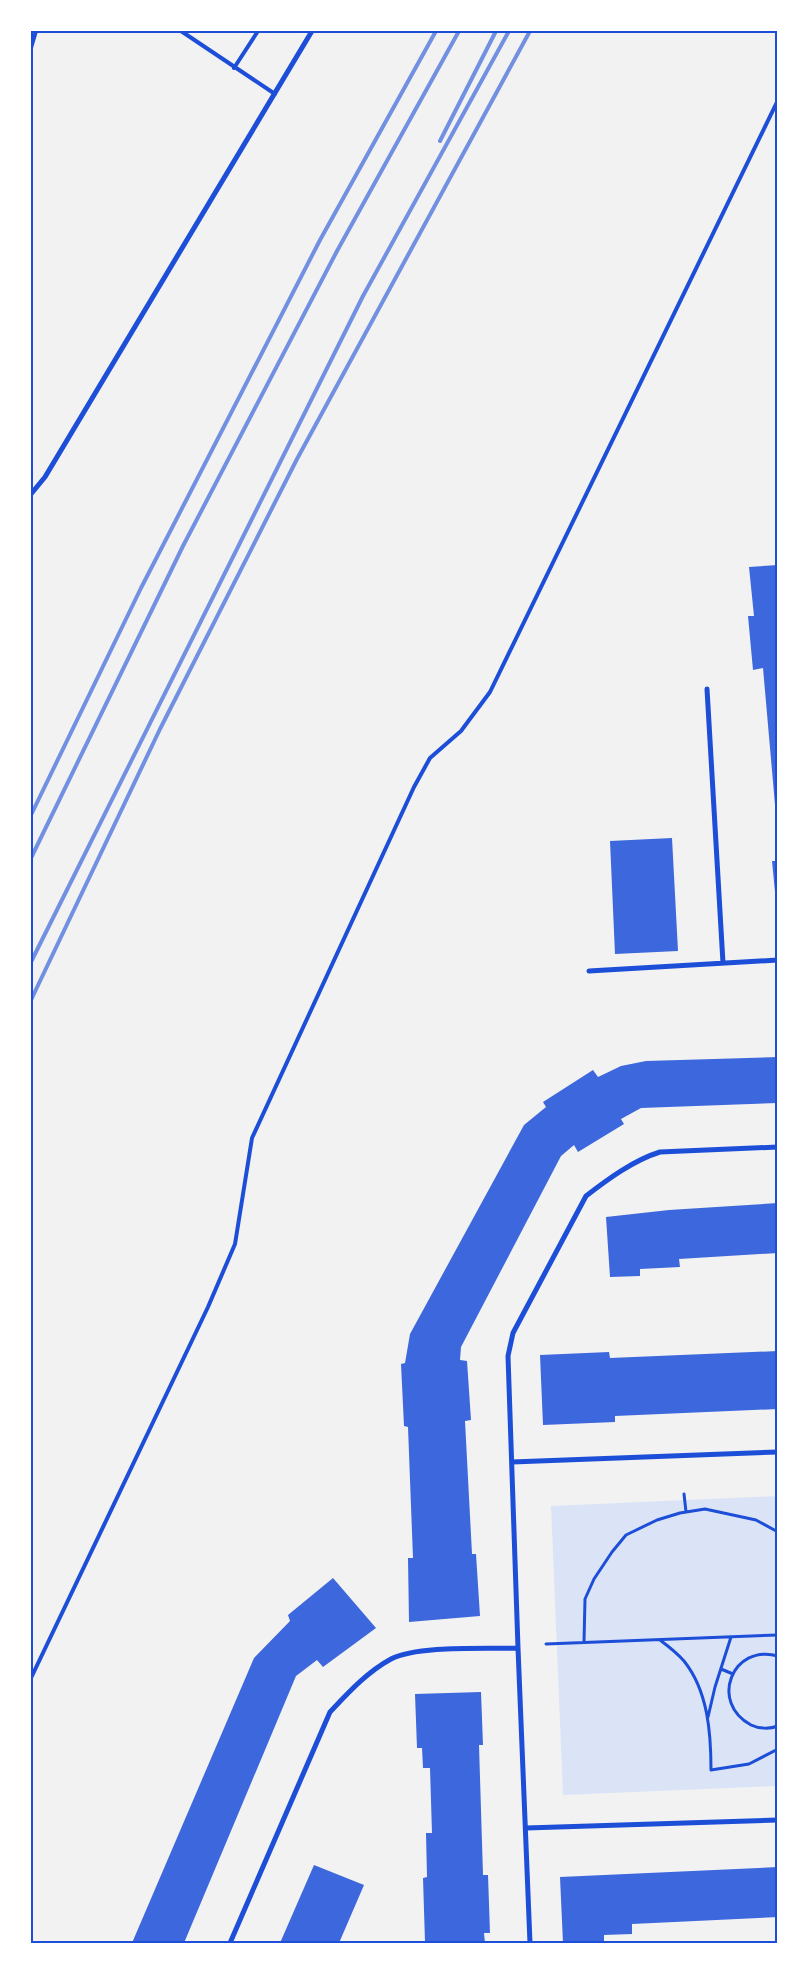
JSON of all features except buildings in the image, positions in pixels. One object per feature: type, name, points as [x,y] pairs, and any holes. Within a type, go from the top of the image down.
[{"type":"street","points":[[31,494],[45,477],[312,31]]},
{"type":"street","points":[[707,689],[723,963]]},
{"type":"street","points":[[590,971],[778,960]]},
{"type":"street","points":[[530,1943],[508,1356],[513,1334],[586,1196],[646,1156],[660,1152],[778,1147]]},
{"type":"street","points":[[512,1462],[778,1452]]},
{"type":"street","points":[[230,1943],[330,1712],[358,1683],[392,1659],[416,1651],[518,1648]]},
{"type":"street","points":[[526,1828],[778,1820]]},
{"type":"lane","points":[[31,48],[36,31]]},
{"type":"lane","points":[[181,31],[275,94]]},
{"type":"lane","points":[[234,68],[258,31]]},
{"type":"lane","points":[[31,1678],[204,1316],[235,1244],[252,1138],[414,787],[430,758],[461,731],[490,692],[778,100]]},
{"type":"path","points":[[684,1494],[686,1512]]},
{"type":"path","points":[[584,1642],[585,1599],[594,1579],[612,1552],[626,1536],[658,1520],[705,1509],[736,1514],[756,1520],[778,1532]]},
{"type":"path","points":[[546,1644],[778,1636]]},
{"type":"path","points":[[708,1718],[731,1637]]},
{"type":"path","points":[[660,1639],[683,1660],[695,1678],[708,1718],[711,1741],[711,1770],[749,1764],[778,1749]]},
{"type":"path","points":[[778,1656],[770,1654],[754,1655],[742,1662],[733,1674],[728,1690],[732,1706],[741,1720],[756,1728],[778,1726]]},
{"type":"path","points":[[721,1669],[733,1674]]},
{"type":"shaded area","points":[[778,1496],[778,1786],[563,1795],[551,1506]]},
{"type":"railway","points":[[31,815],[141,588],[320,240],[436,31]]},
{"type":"railway","points":[[31,858],[183,546],[337,251],[459,31]]},
{"type":"railway","points":[[440,141],[496,31]]},
{"type":"railway","points":[[31,962],[363,296],[509,31]]},
{"type":"railway","points":[[31,1000],[160,729],[297,459],[530,31]]}]
